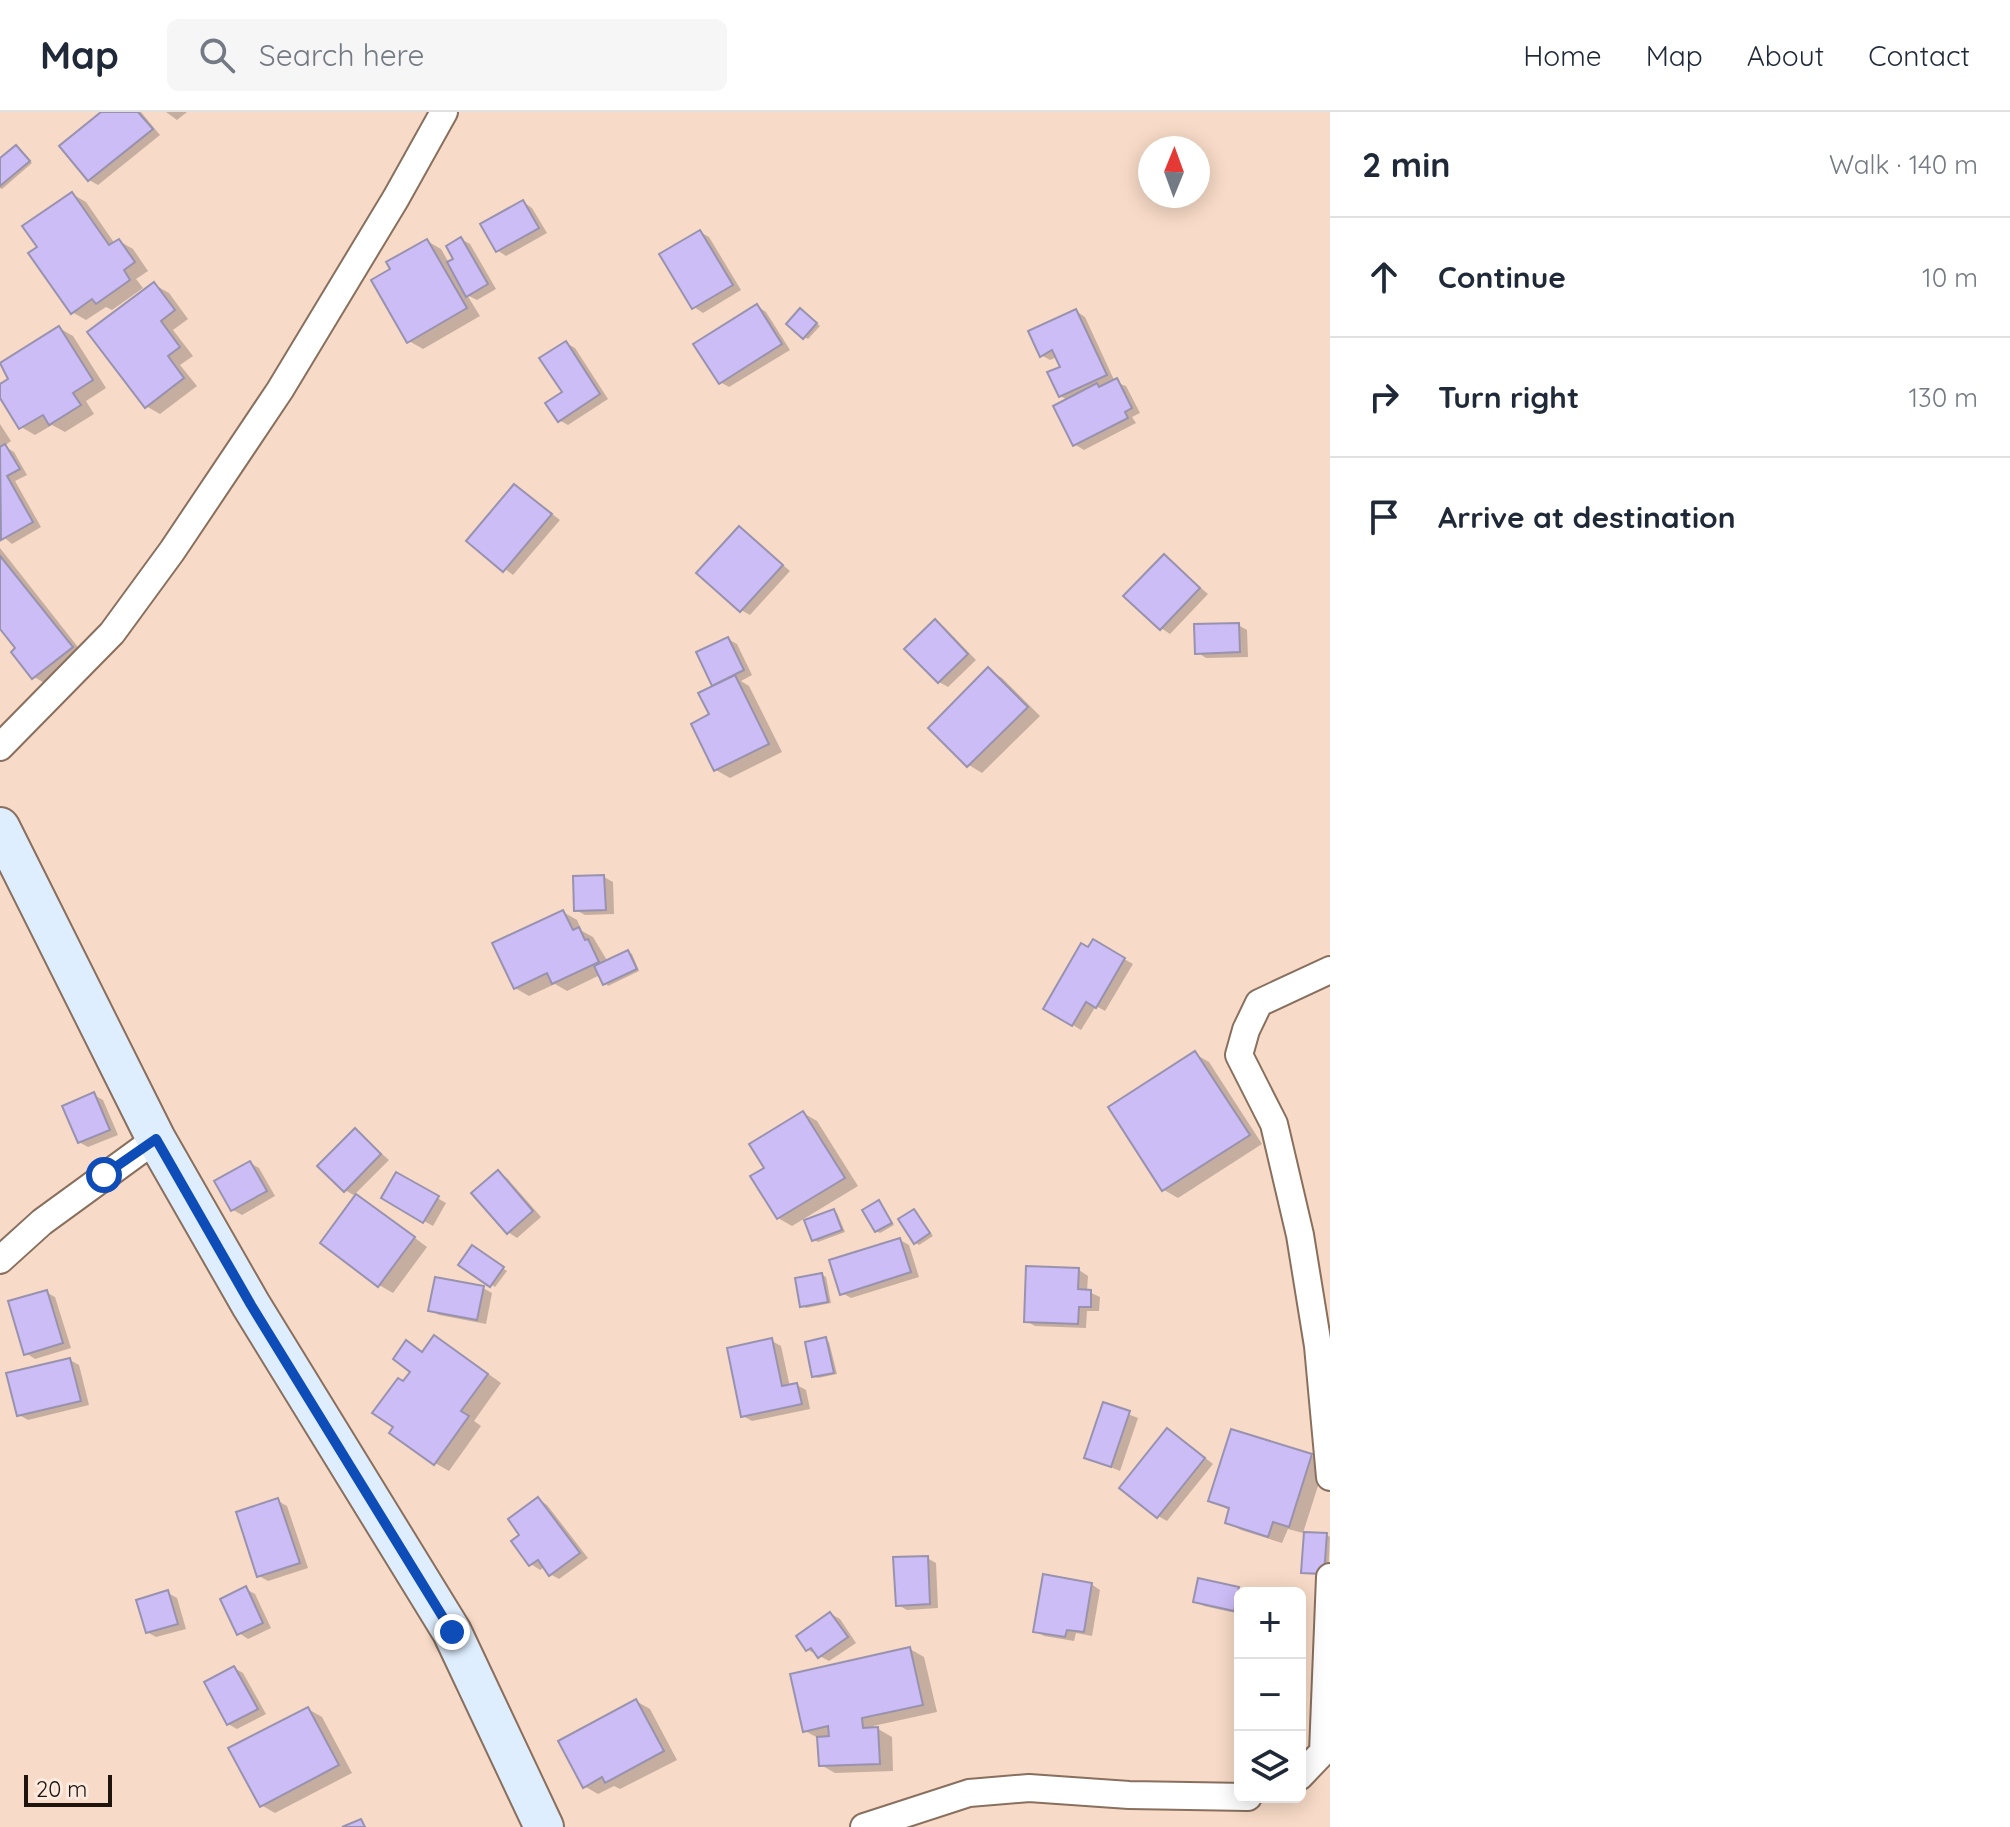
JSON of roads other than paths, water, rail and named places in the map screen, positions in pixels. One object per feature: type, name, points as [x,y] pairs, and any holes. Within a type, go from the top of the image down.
[{"type":"street","points":[[0,747],[112,633],[172,551],[280,390],[444,112]]},
{"type":"street","points":[[0,827],[156,1139],[251,1305],[452,1632],[535,1824]]},
{"type":"street","points":[[1330,970],[1259,1003],[1246,1030],[1239,1055],[1274,1124],[1300,1235],[1318,1346],[1330,1477]]},
{"type":"street","points":[[0,1260],[42,1222],[156,1139]]},
{"type":"street","points":[[1306,1770],[1323,1752],[1330,1577]]},
{"type":"street","points":[[864,1827],[969,1793],[1029,1788],[1129,1795],[1234,1797]]}]
